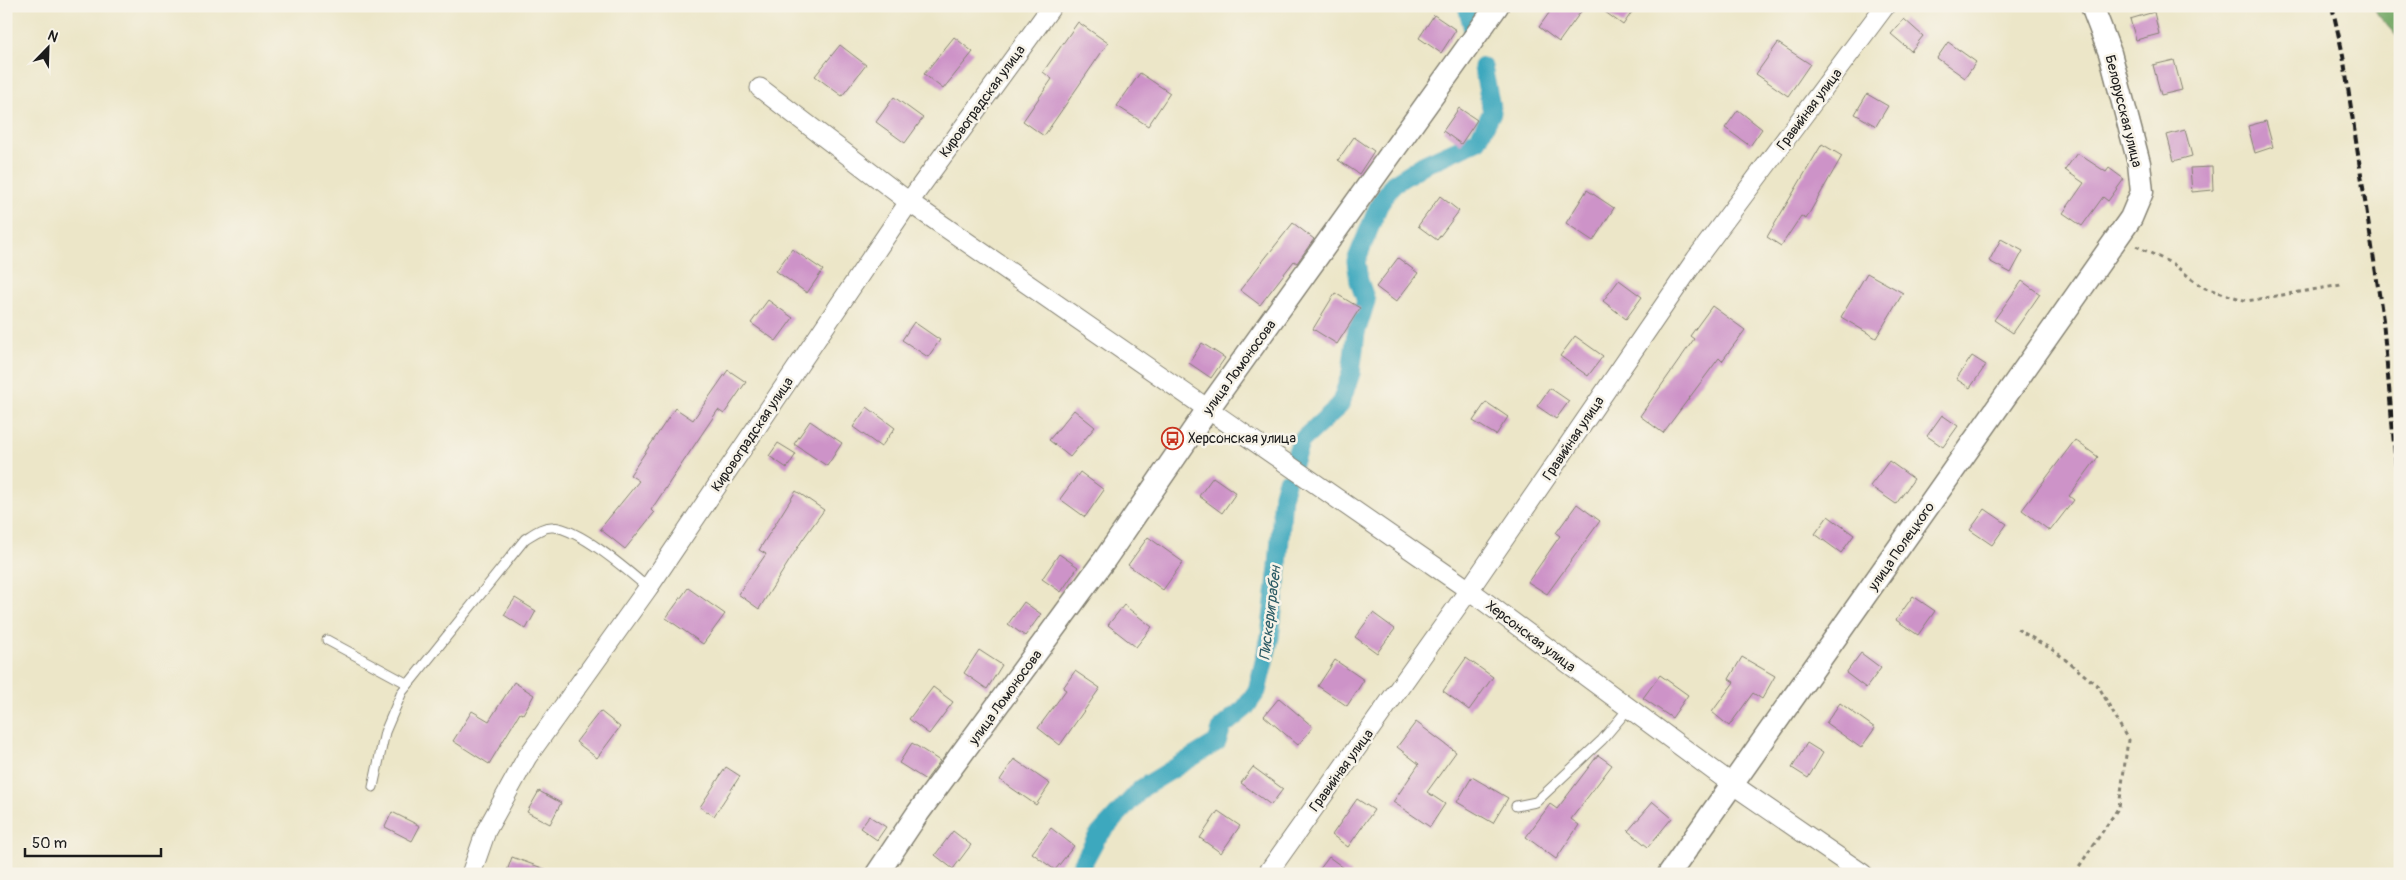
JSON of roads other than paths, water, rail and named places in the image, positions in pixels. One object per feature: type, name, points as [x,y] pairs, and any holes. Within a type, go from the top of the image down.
[{"type":"street","name":"Кировоградская улица","points":[[471,874],[486,831],[528,757],[648,588],[909,202],[1052,6]]},
{"type":"street","name":"улица Ломоносова","points":[[876,874],[918,813],[1105,558],[1208,409],[1497,6]]},
{"type":"street","name":"Гравийная улица","points":[[1267,874],[1470,590],[1696,259],[1885,6]]},
{"type":"street","name":"Белорусская улица","points":[[2092,6],[2110,53],[2139,163],[2142,192],[2131,218]]},
{"type":"street","name":"Херсонская улица","points":[[760,88],[909,202],[1470,590],[1732,784],[1862,874]]},
{"type":"street","name":"улица Полецкого","points":[[1669,874],[2131,218]]},
{"type":"lane","points":[[373,788],[385,732],[402,692],[525,539],[540,530],[552,526],[571,530],[624,567],[648,588]]},
{"type":"lane","points":[[327,640],[408,684]]},
{"type":"lane","points":[[1516,806],[1536,802],[1602,740],[1629,708]]},
{"type":"waterway","name":"Пискериграбен","points":[[1467,6],[1473,29]]},
{"type":"waterway","name":"Пискериграбен","points":[[1293,463],[1301,441],[1340,405],[1351,373],[1356,333],[1366,301],[1359,281],[1356,261],[1379,205],[1393,184],[1423,165],[1478,140],[1492,112],[1483,67]]},
{"type":"waterway","name":"Пискериграбен","points":[[1077,874],[1097,837],[1142,788],[1217,742],[1222,727],[1245,708],[1257,691],[1270,637],[1278,567],[1283,494],[1286,483]]},
{"type":"railway","points":[[2332,6],[2343,55],[2383,320],[2400,512]]},
{"type":"place","name":"Херсонская улица","points":[[1172,438]]}]
